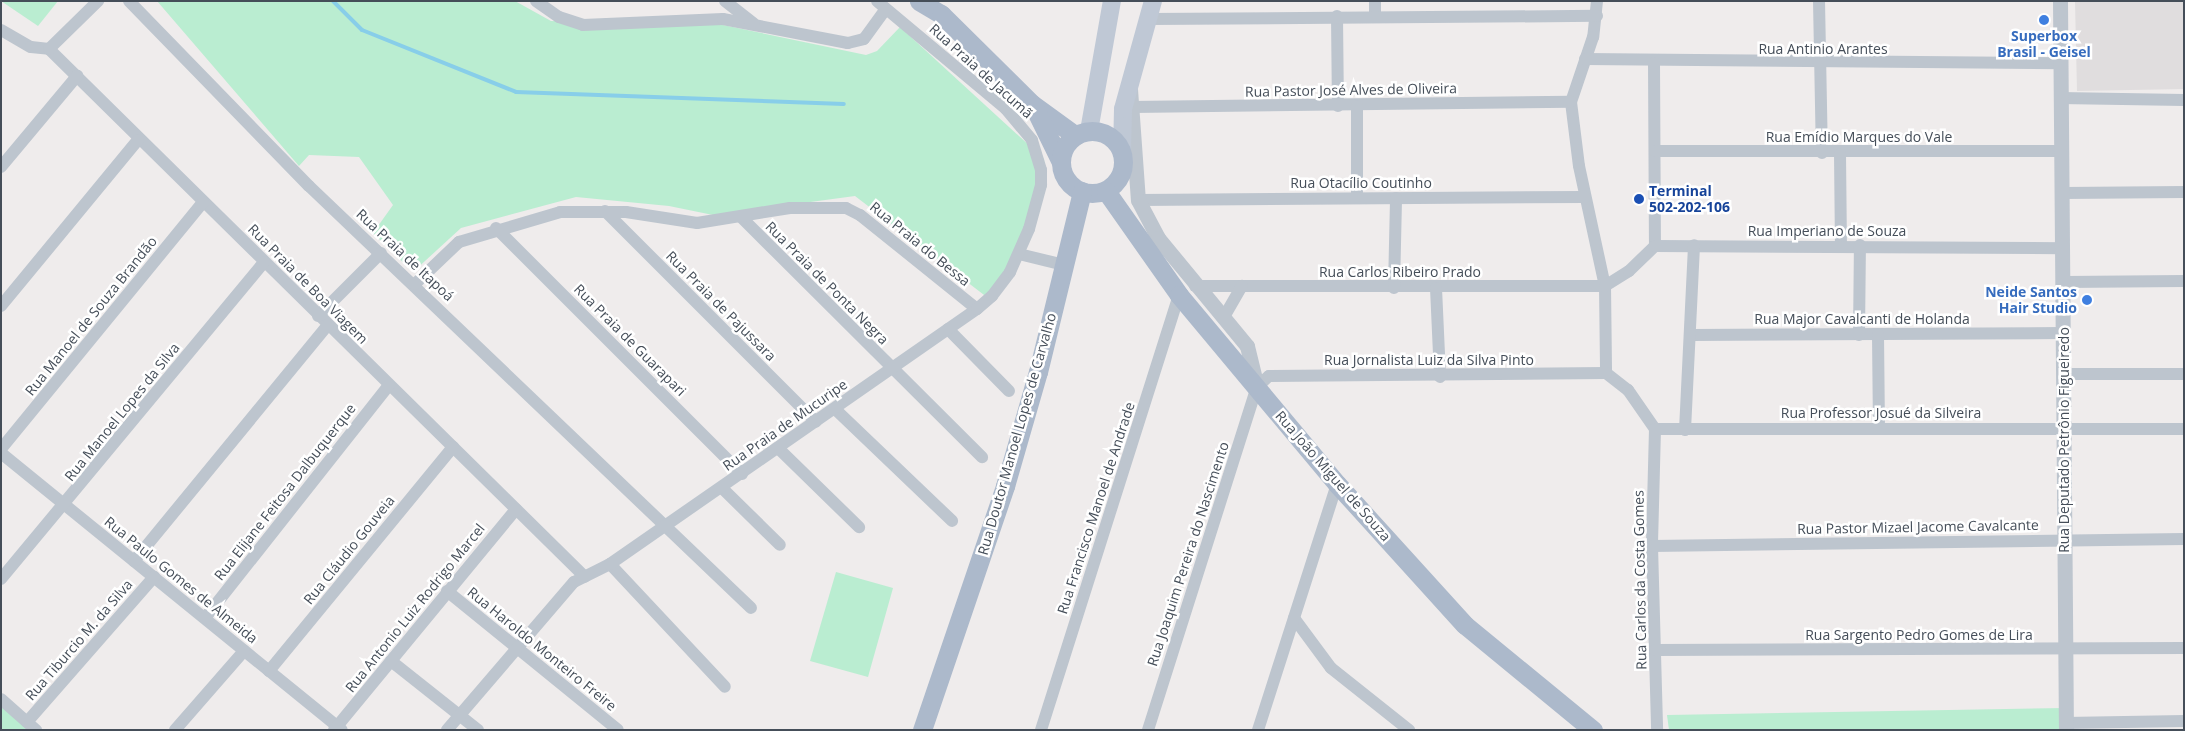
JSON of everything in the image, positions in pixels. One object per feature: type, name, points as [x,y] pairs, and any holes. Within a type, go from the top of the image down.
[{"type":"main road","points":[[920,1],[942,8],[1032,104],[1082,134],[1110,136],[1122,153]]},
{"type":"main road","points":[[1061,162],[1065,147],[1082,134],[1112,1]]},
{"type":"main road","points":[[1032,104],[1061,162],[1068,182],[1082,191],[1106,191],[1122,170],[1122,122],[1129,84],[1153,1]]},
{"type":"main road","name":"Rua Doutor Manoel Lopes de Carvalho","points":[[922,730],[1005,486],[1082,191]]},
{"type":"main road","name":"Rua João Miguel de Souza","points":[[1106,191],[1187,291],[1257,387],[1337,484],[1465,625],[1593,730]]},
{"type":"street","points":[[1,30],[32,48],[49,49],[98,1]]},
{"type":"street","name":"Rua Praia de Itapoá","points":[[129,1],[309,186],[415,284],[664,527],[751,608]]},
{"type":"street","points":[[536,1],[559,17],[583,25],[696,19],[754,24],[848,43],[864,39],[882,5]]},
{"type":"street","points":[[725,1],[754,24]]},
{"type":"street","points":[[1375,1],[1375,16]]},
{"type":"street","points":[[1597,1],[1597,16],[1571,102],[1585,196],[1605,286],[1606,373],[1628,390],[1655,429]]},
{"type":"street","points":[[1819,1],[1822,154]]},
{"type":"street","name":"Rua Deputado Petrônio Figueiredo","points":[[2060,1],[2064,282],[2065,726]]},
{"type":"street","name":"Rua Praia de Jacumã","points":[[882,5],[1006,109],[1032,140],[1041,170],[1041,186],[1019,254],[1001,286],[977,309]]},
{"type":"street","points":[[1337,16],[1338,106]]},
{"type":"street","points":[[1149,19],[1337,16],[1597,16]]},
{"type":"street","name":"Rua Praia de Boa Viagem","points":[[49,49],[138,140],[584,577]]},
{"type":"street","name":"Rua Antinio Arantes","points":[[1585,59],[1654,63],[2061,63]]},
{"type":"street","points":[[1605,286],[1629,272],[1655,246],[1654,63]]},
{"type":"street","points":[[1,167],[77,76]]},
{"type":"street","points":[[1129,84],[1138,200],[1187,291],[1224,317],[1247,346],[1257,387]]},
{"type":"street","points":[[2060,98],[2184,100]]},
{"type":"street","name":"Rua Pastor José Alves de Oliveira","points":[[1132,107],[1357,106],[1571,102]]},
{"type":"street","points":[[1357,106],[1357,198]]},
{"type":"street","points":[[1,306],[138,140]]},
{"type":"street","name":"Rua Emídio Marques do Vale","points":[[1655,151],[1822,154],[2062,151]]},
{"type":"street","points":[[1840,154],[1841,245]]},
{"type":"street","points":[[2063,193],[2184,192]]},
{"type":"street","name":"Rua Otacílio Coutinho","points":[[1138,200],[1585,196]]},
{"type":"street","points":[[1394,288],[1396,198]]},
{"type":"street","name":"Rua Manoel de Souza Brandão","points":[[1,449],[203,202]]},
{"type":"street","name":"Rua Praia do Bessa","points":[[415,284],[459,242],[496,228],[560,212],[606,211],[697,223],[742,218],[790,208],[846,208],[860,215],[977,309]]},
{"type":"street","name":"Rua Praia de Pajussara","points":[[606,211],[816,422]]},
{"type":"street","name":"Rua Praia de Ponta Negra","points":[[742,218],[891,369],[982,457]]},
{"type":"street","name":"Rua Praia de Guarapari","points":[[496,228],[742,474]]},
{"type":"street","points":[[1685,430],[1692,335],[1694,245]]},
{"type":"street","points":[[1859,335],[1860,245]]},
{"type":"street","name":"Rua Imperiano de Souza","points":[[1655,246],[1860,245],[2063,248]]},
{"type":"street","points":[[134,561],[323,321],[381,253]]},
{"type":"street","points":[[1019,254],[1064,265]]},
{"type":"street","name":"Rua Manoel Lopes da Silva","points":[[1,579],[66,506],[264,262]]},
{"type":"street","points":[[2064,282],[2184,281]]},
{"type":"street","points":[[1224,317],[1242,286]]},
{"type":"street","name":"Rua Carlos Ribeiro Prado","points":[[1187,291],[1242,286],[1394,288],[1605,286]]},
{"type":"street","points":[[1436,288],[1440,377]]},
{"type":"street","name":"Rua Francisco Manoel de Andrade","points":[[1041,730],[1187,291]]},
{"type":"street","name":"Rua Praia de Mucuripe","points":[[447,730],[515,647],[566,589],[584,577],[610,564],[722,488],[977,309]]},
{"type":"street","points":[[948,329],[1009,390]]},
{"type":"street","name":"Rua Major Cavalcanti de Holanda","points":[[1692,335],[2063,333]]},
{"type":"street","points":[[1878,335],[1879,426]]},
{"type":"street","name":"Rua Jornalista Luiz da Silva Pinto","points":[[1257,387],[1269,376],[1440,377],[1606,373]]},
{"type":"street","points":[[2063,374],[2184,374]]},
{"type":"street","name":"Rua Elijane Feitosa Dalbuquerque","points":[[205,618],[389,385]]},
{"type":"street","name":"Rua Joaquim Pereira do Nascimento","points":[[1148,730],[1257,387]]},
{"type":"street","points":[[835,409],[952,521]]},
{"type":"street","name":"Rua Professor Josué da Silveira","points":[[1655,429],[1879,426],[2184,429]]},
{"type":"street","name":"Rua Carlos da Costa Gomes","points":[[1655,429],[1652,546],[1657,730]]},
{"type":"street","name":"Rua Cláudio Gouveia","points":[[269,671],[453,447]]},
{"type":"street","points":[[779,449],[859,527]]},
{"type":"street","name":"Rua Paulo Gomes de Almeida","points":[[1,453],[338,728]]},
{"type":"street","points":[[1258,730],[1337,484]]},
{"type":"street","points":[[722,488],[780,545]]},
{"type":"street","name":"Rua Antonio Luiz Rodrigo Marcel","points":[[338,728],[447,591],[516,509]]},
{"type":"street","name":"Rua Pastor Mizael Jacome Cavalcante","points":[[1652,546],[2184,539]]},
{"type":"street","points":[[610,564],[725,687]]},
{"type":"street","name":"Rua Tiburcio M. da Silva","points":[[31,726],[154,577]]},
{"type":"street","name":"Rua Haroldo Monteiro Freire","points":[[447,591],[618,730]]},
{"type":"street","points":[[1294,618],[1337,674],[1409,730]]},
{"type":"street","name":"Rua Sargento Pedro Gomes de Lira","points":[[1655,650],[2184,648]]},
{"type":"street","points":[[175,730],[244,651]]},
{"type":"street","points":[[391,661],[478,730]]},
{"type":"street","points":[[1,699],[31,726]]},
{"type":"street","points":[[2065,726],[2184,721]]},
{"type":"shaded area","points":[[2075,1],[2184,1],[2184,89],[2077,91]]},
{"type":"green space","points":[[1,1],[58,1],[38,26]]},
{"type":"green space","points":[[157,1],[515,1],[551,21],[723,25],[866,55],[877,51],[900,27],[1044,159],[1046,184],[1026,247],[988,298],[855,196],[713,215],[669,206],[576,197],[461,228],[413,272],[373,233],[393,205],[359,157],[309,155],[299,166]]},
{"type":"green space","points":[[836,572],[893,588],[868,677],[810,661]]},
{"type":"green space","points":[[1,699],[36,730],[1,730]]},
{"type":"green space","points":[[2065,708],[2065,730],[1669,730],[1667,715]]},
{"type":"waterway","points":[[333,1],[362,30],[516,92],[844,104]]},
{"type":"place","name":"Superbox Brasil - Geisel","points":[[2044,20]]},
{"type":"place","name":"Terminal 502-202-106","points":[[1639,199]]},
{"type":"place","name":"Neide Santos Hair Studio","points":[[2087,300]]}]
